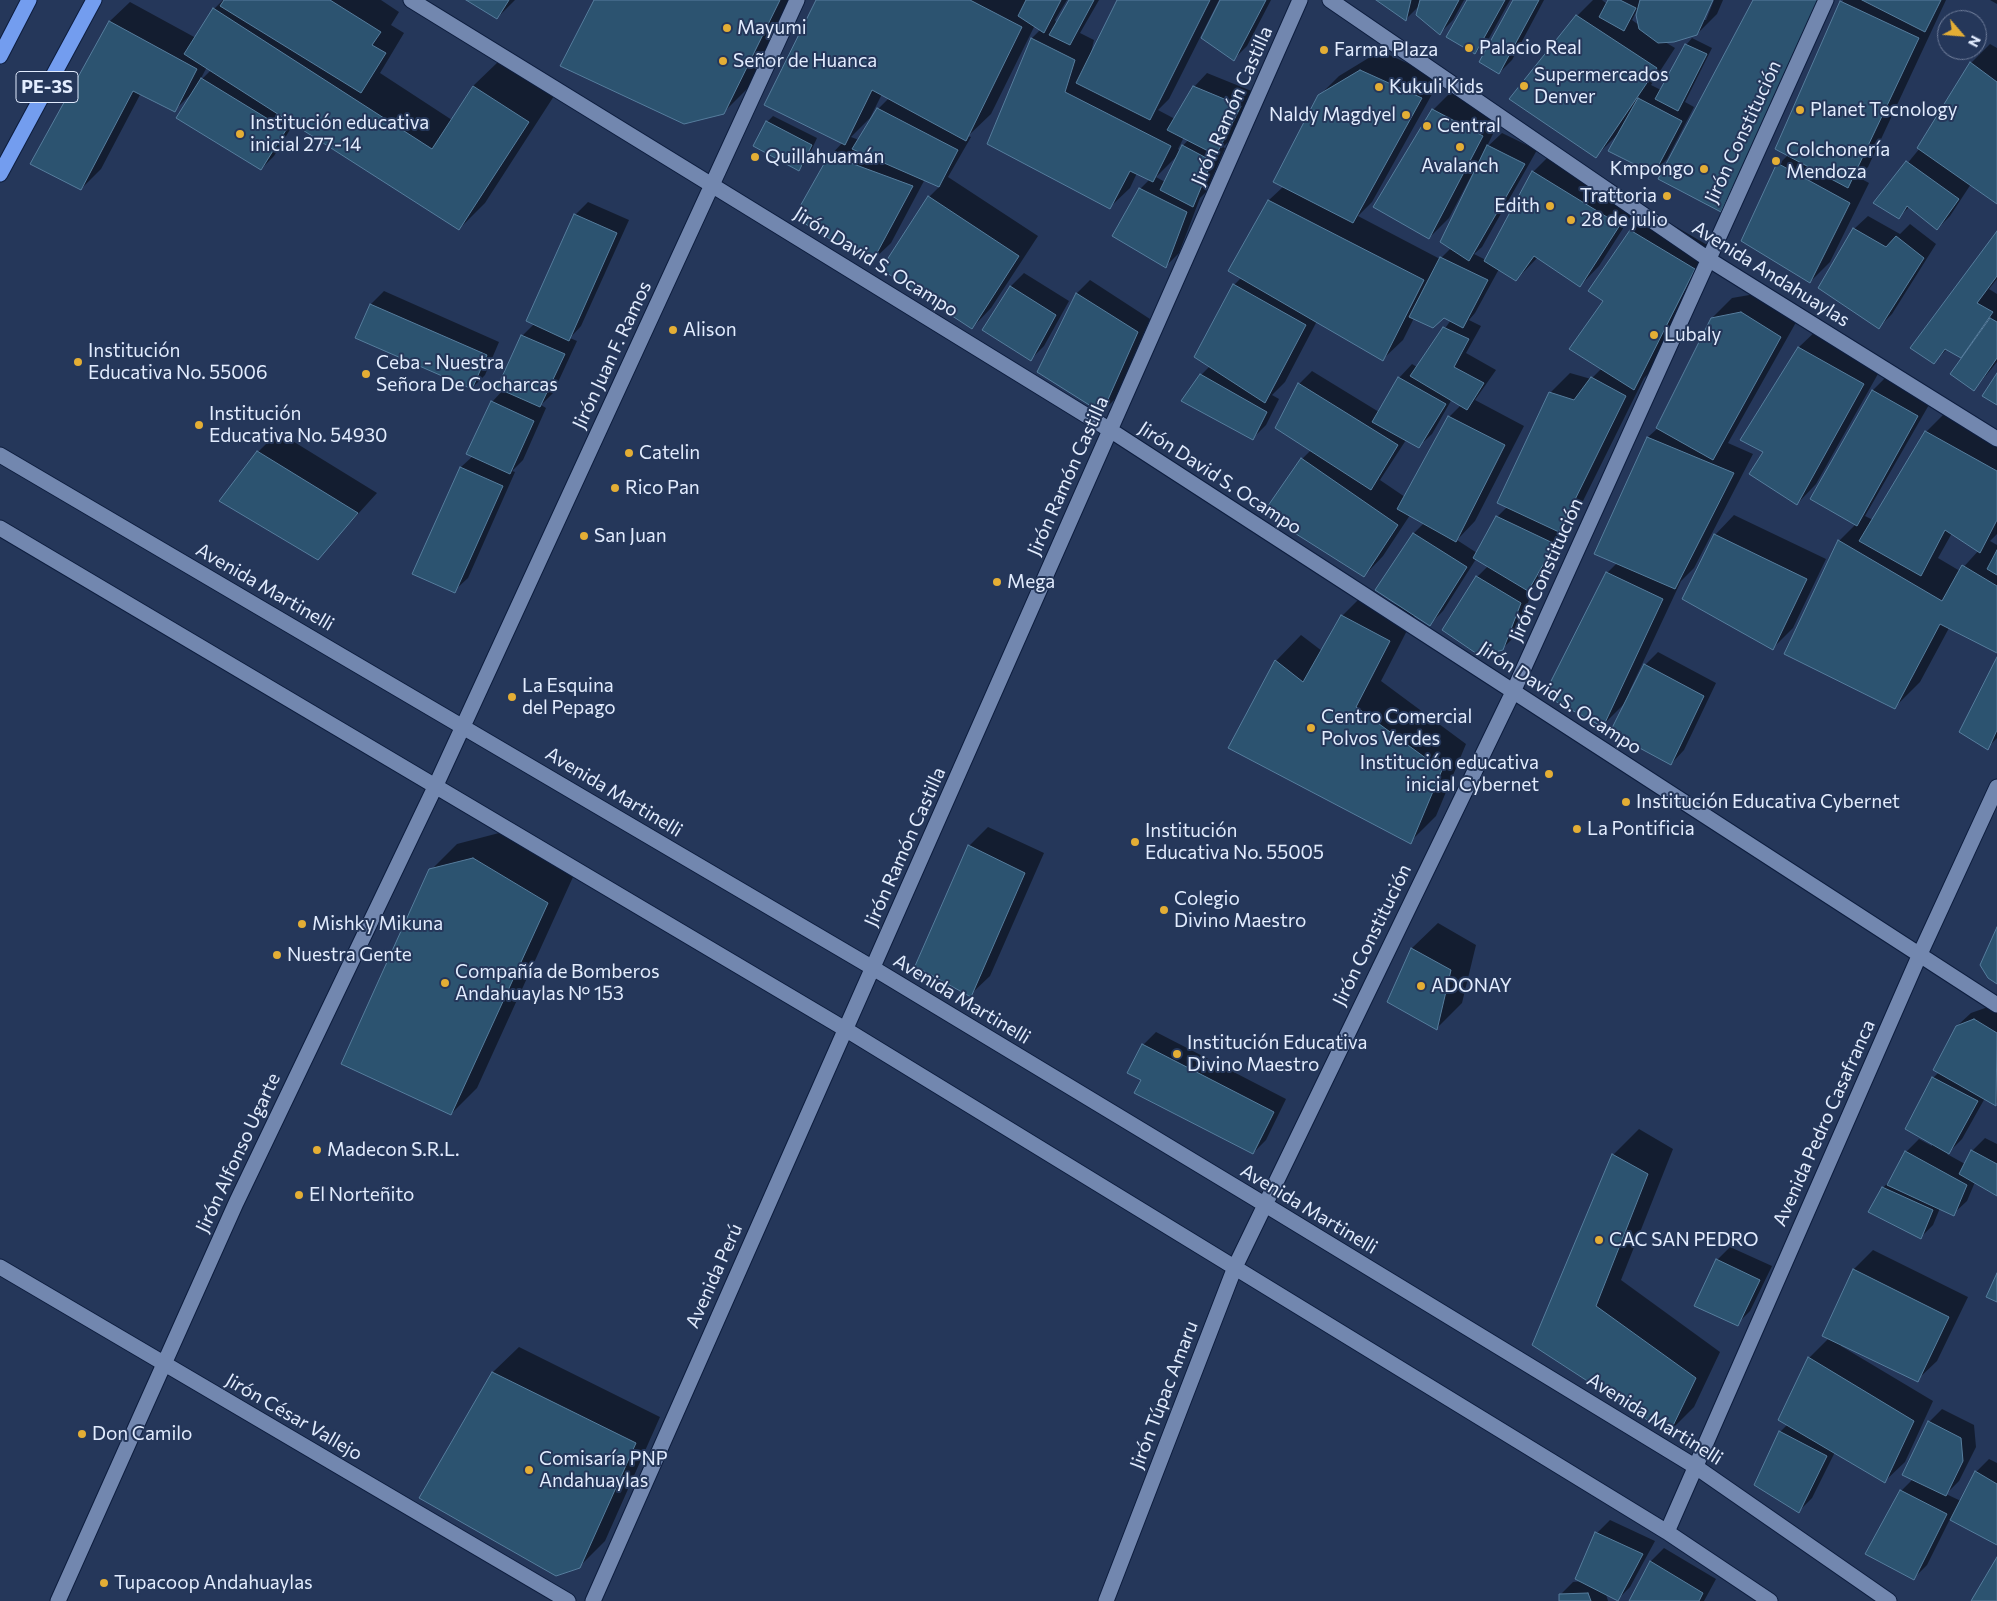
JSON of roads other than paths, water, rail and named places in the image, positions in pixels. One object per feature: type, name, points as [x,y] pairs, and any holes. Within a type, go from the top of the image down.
[{"type":"highway","name":"PE-3S","points":[[0,56],[29,0]]},
{"type":"highway","name":"PE-3S","points":[[0,174],[94,0]]},
{"type":"street","name":"Jirón David S. Ocampo","points":[[411,0],[1110,430],[1997,1005]]},
{"type":"street","name":"Jirón Juan F. Ramos","points":[[462,726],[797,0]]},
{"type":"street","name":"Jirón Ramón Castilla","points":[[873,968],[1300,0]]},
{"type":"street","name":"Avenida Andahuaylas","points":[[1330,0],[1708,259],[1997,439]]},
{"type":"street","name":"Jirón Constitución","points":[[1264,1204],[1513,692],[1826,0]]},
{"type":"street","name":"Avenida Martinelli","points":[[0,455],[873,968],[1696,1466],[1889,1601]]},
{"type":"street","points":[[0,528],[845,1029],[1667,1532],[1770,1601]]},
{"type":"street","name":"Jirón Alfonso Ugarte","points":[[58,1601],[236,1203],[436,786],[462,726]]},
{"type":"street","name":"Avenida Pedro Casafranca","points":[[1667,1532],[1920,954],[1997,787]]},
{"type":"street","name":"Avenida Perú","points":[[593,1601],[873,968]]},
{"type":"street","name":"Jirón Túpac Amaru","points":[[1106,1601],[1235,1268],[1264,1204]]},
{"type":"street","name":"Jirón César Vallejo","points":[[0,1267],[568,1601]]},
{"type":"place","name":"Mayumi","points":[[727,28]]},
{"type":"place","name":"Palacio Real","points":[[1469,48]]},
{"type":"place","name":"Farma Plaza","points":[[1324,50]]},
{"type":"place","name":"Señor de Huanca","points":[[723,61]]},
{"type":"place","name":"Supermercados Denver","points":[[1524,86]]},
{"type":"place","name":"Kukuli Kids","points":[[1379,87]]},
{"type":"place","name":"Planet Tecnology","points":[[1800,110]]},
{"type":"place","name":"Naldy Magdyel","points":[[1406,115]]},
{"type":"place","name":"Central","points":[[1427,126]]},
{"type":"place","name":"Institución educativa inicial 277-14","points":[[240,134]]},
{"type":"place","name":"Avalanch","points":[[1460,147]]},
{"type":"place","name":"Quillahuamán","points":[[755,157]]},
{"type":"place","name":"Colchonería Mendoza","points":[[1776,161]]},
{"type":"place","name":"Kmpongo","points":[[1704,169]]},
{"type":"place","name":"Trattoria","points":[[1667,196]]},
{"type":"place","name":"Edith","points":[[1550,206]]},
{"type":"place","name":"28 de julio","points":[[1571,220]]},
{"type":"place","name":"Alison","points":[[673,330]]},
{"type":"place","name":"Lubaly","points":[[1654,335]]},
{"type":"place","name":"Institución Educativa No. 55006","points":[[78,362]]},
{"type":"place","name":"Ceba - Nuestra Señora De Cocharcas","points":[[366,374]]},
{"type":"place","name":"Institución Educativa No. 54930","points":[[199,425]]},
{"type":"place","name":"Catelin","points":[[629,453]]},
{"type":"place","name":"Rico Pan","points":[[615,488]]},
{"type":"place","name":"San Juan","points":[[584,536]]},
{"type":"place","name":"Mega","points":[[997,582]]},
{"type":"place","name":"La Esquina del Pepago","points":[[512,697]]},
{"type":"place","name":"Centro Comercial Polvos Verdes","points":[[1311,728]]},
{"type":"place","name":"Institución educativa inicial Cybernet","points":[[1549,774]]},
{"type":"place","name":"Institución Educativa Cybernet","points":[[1626,802]]},
{"type":"place","name":"La Pontificia","points":[[1577,829]]},
{"type":"place","name":"Institución Educativa No. 55005","points":[[1135,842]]},
{"type":"place","name":"Colegio Divino Maestro","points":[[1164,910]]},
{"type":"place","name":"Mishky Mikuna","points":[[302,924]]},
{"type":"place","name":"Nuestra Gente","points":[[277,955]]},
{"type":"place","name":"Compañía de Bomberos Andahuaylas Nº 153","points":[[445,983]]},
{"type":"place","name":"ADONAY","points":[[1421,986]]},
{"type":"place","name":"Institución Educativa Divino Maestro","points":[[1177,1054]]},
{"type":"place","name":"Madecon S.R.L.","points":[[317,1150]]},
{"type":"place","name":"El Norteñito","points":[[299,1195]]},
{"type":"place","name":"CAC SAN PEDRO","points":[[1599,1240]]},
{"type":"place","name":"Don Camilo","points":[[82,1434]]},
{"type":"place","name":"Comisaría PNP Andahuaylas","points":[[529,1470]]},
{"type":"place","name":"Tupacoop Andahuaylas","points":[[104,1583]]}]
